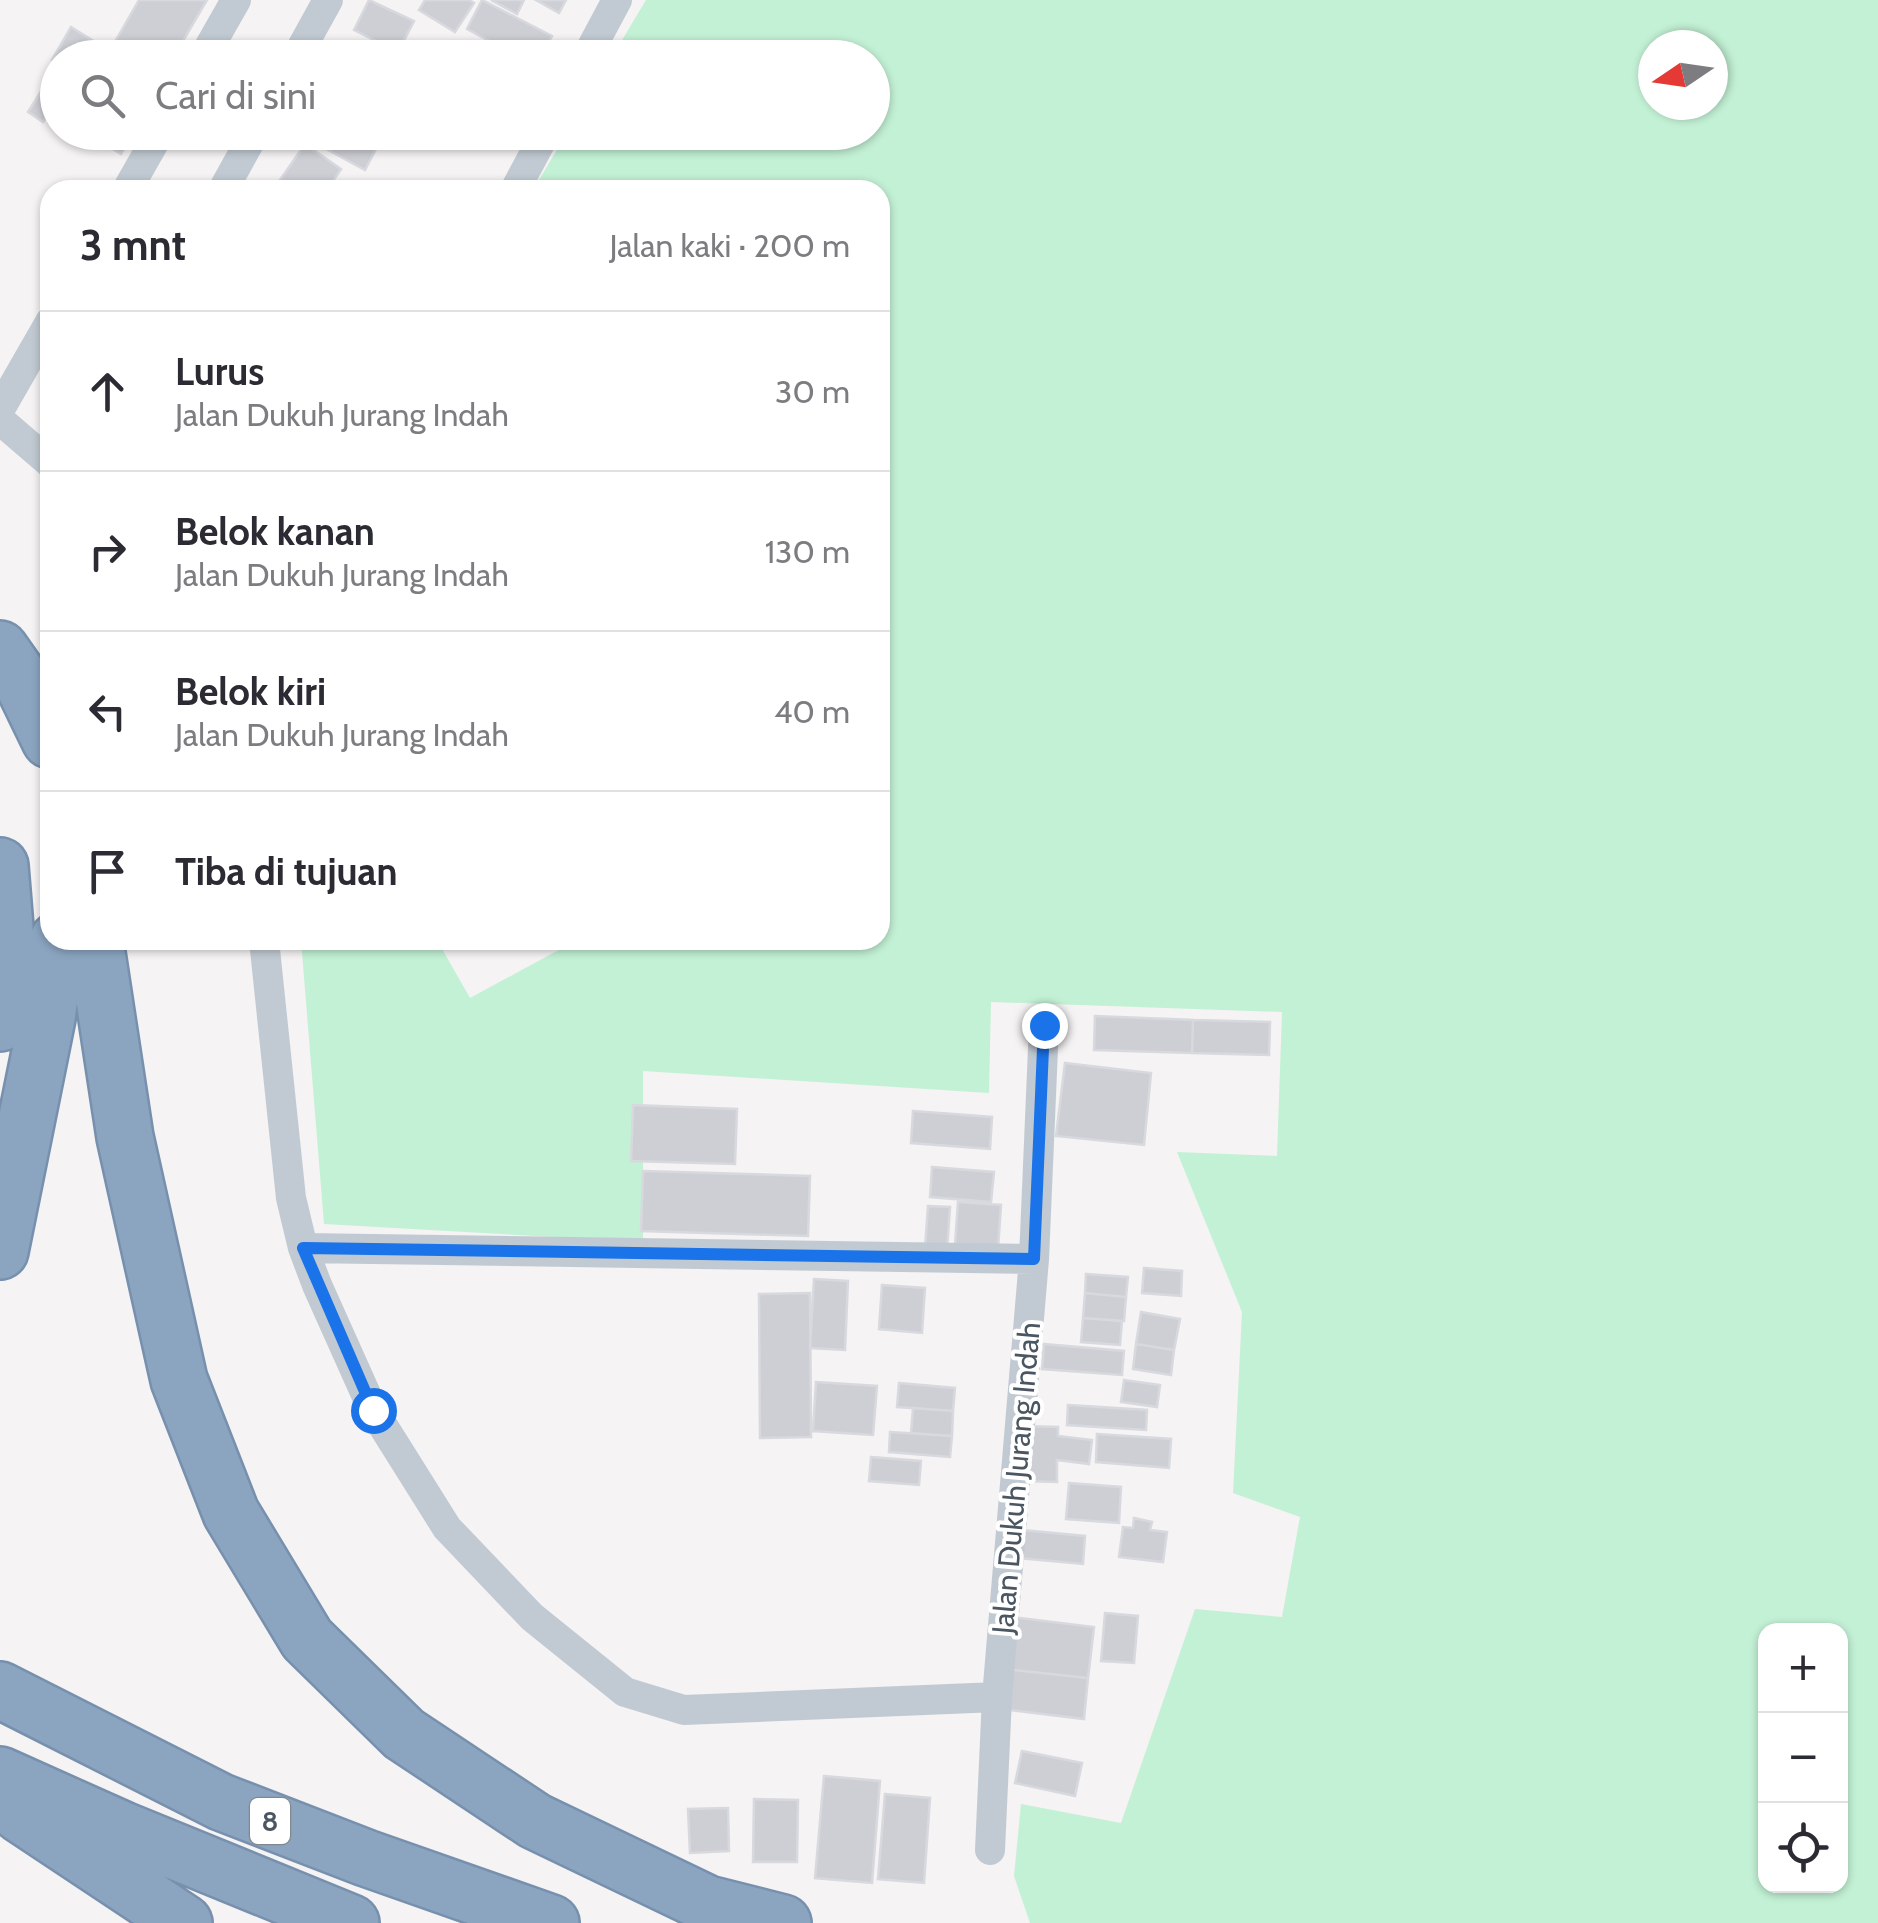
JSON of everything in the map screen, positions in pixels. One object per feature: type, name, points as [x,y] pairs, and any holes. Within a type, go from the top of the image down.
[{"type":"highway","points":[[0,649],[20,676],[40,719]]},
{"type":"highway","points":[[0,866],[0,1023]]},
{"type":"highway","points":[[0,1251],[47,1018],[57,950]]},
{"type":"highway","points":[[97,950],[125,1137],[179,1380],[231,1513],[307,1639],[404,1734],[535,1821],[708,1904],[784,1923]]},
{"type":"highway","name":"8","points":[[0,1690],[221,1802],[552,1923]]},
{"type":"highway","name":"8","points":[[0,1775],[351,1923]]},
{"type":"highway","points":[[0,1802],[184,1923]]},
{"type":"street","points":[[213,40],[236,0]]},
{"type":"street","points":[[306,40],[328,0]]},
{"type":"street","points":[[596,40],[617,0]]},
{"type":"street","points":[[132,180],[149,150]]},
{"type":"street","points":[[229,180],[245,150]]},
{"type":"street","points":[[520,180],[536,150]]},
{"type":"street","points":[[0,409],[40,339]]},
{"type":"street","points":[[0,420],[40,454]]},
{"type":"street","points":[[265,950],[291,1198],[303,1248],[373,1410],[446,1528],[532,1617],[624,1692],[684,1710],[997,1697]]},
{"type":"street","name":"Jalan Dukuh Jurang Indah","points":[[990,1850],[997,1697],[1034,1259],[1044,1025]]},
{"type":"street","points":[[303,1248],[1034,1259]]},
{"type":"green space","points":[[646,0],[1878,0],[1878,1923],[1030,1923],[1014,1876],[1021,1804],[1121,1823],[1195,1609],[1282,1617],[1300,1517],[1233,1493],[1242,1312],[1177,1152],[1277,1156],[1282,1012],[991,1002],[989,1093],[643,1071],[643,1242],[324,1224],[302,950],[443,950],[470,998],[559,950],[890,950],[890,180],[539,180],[557,150],[890,150],[890,40],[622,40]]},
{"type":"building","points":[[139,0],[207,0],[184,40],[116,40]]},
{"type":"building","points":[[369,0],[414,21],[404,40],[374,40],[354,30]]},
{"type":"building","points":[[425,0],[474,3],[455,32],[419,10]]},
{"type":"building","points":[[482,0],[552,36],[550,40],[487,40],[467,29]]},
{"type":"building","points":[[491,0],[524,0],[517,14]]},
{"type":"building","points":[[536,0],[566,0],[559,13]]},
{"type":"building","points":[[71,27],[92,40],[64,40]]},
{"type":"building","points":[[40,93],[40,120],[28,112]]},
{"type":"building","points":[[301,150],[314,150],[341,169],[334,180],[280,180]]},
{"type":"building","points":[[328,150],[375,150],[365,170]]},
{"type":"building","points":[[1095,1016],[1193,1020],[1192,1053],[1094,1050]]},
{"type":"building","points":[[1193,1020],[1270,1022],[1269,1055],[1192,1053]]},
{"type":"building","points":[[1065,1063],[1151,1073],[1144,1145],[1056,1136]]},
{"type":"building","points":[[633,1105],[737,1109],[735,1164],[631,1161]]},
{"type":"building","points":[[913,1111],[992,1117],[990,1149],[911,1143]]},
{"type":"building","points":[[932,1167],[994,1172],[991,1202],[930,1197]]},
{"type":"building","points":[[643,1171],[810,1176],[808,1236],[641,1231]]},
{"type":"building","points":[[958,1202],[1001,1205],[998,1249],[955,1245]]},
{"type":"building","points":[[928,1206],[950,1207],[947,1251],[925,1249]]},
{"type":"building","points":[[1144,1268],[1182,1271],[1181,1296],[1142,1293]]},
{"type":"building","points":[[1086,1274],[1128,1277],[1126,1297],[1085,1293]]},
{"type":"building","points":[[814,1279],[848,1281],[845,1350],[810,1348]]},
{"type":"building","points":[[882,1285],[925,1288],[922,1333],[879,1329]]},
{"type":"building","points":[[810,1293],[811,1437],[760,1438],[759,1294]]},
{"type":"building","points":[[1085,1293],[1126,1297],[1124,1321],[1083,1318]]},
{"type":"building","points":[[1141,1312],[1180,1319],[1174,1350],[1136,1344]]},
{"type":"building","points":[[1083,1318],[1122,1321],[1120,1345],[1081,1342]]},
{"type":"building","points":[[1044,1344],[1124,1351],[1122,1375],[1042,1369]]},
{"type":"building","points":[[1136,1344],[1174,1350],[1171,1375],[1133,1369]]},
{"type":"building","points":[[1124,1380],[1160,1385],[1157,1407],[1121,1402]]},
{"type":"building","points":[[816,1382],[877,1386],[873,1435],[813,1431]]},
{"type":"building","points":[[899,1383],[955,1388],[953,1411],[897,1407]]},
{"type":"building","points":[[1068,1405],[1147,1410],[1146,1430],[1067,1425]]},
{"type":"building","points":[[913,1408],[953,1411],[952,1436],[911,1433]]},
{"type":"building","points":[[1024,1426],[1058,1427],[1058,1436],[1092,1440],[1089,1464],[1057,1460],[1057,1482],[1023,1481]]},
{"type":"building","points":[[890,1432],[952,1436],[950,1457],[889,1452]]},
{"type":"building","points":[[1097,1434],[1171,1439],[1169,1468],[1096,1462]]},
{"type":"building","points":[[871,1457],[921,1461],[919,1485],[869,1481]]},
{"type":"building","points":[[1069,1483],[1121,1487],[1119,1523],[1066,1519]]},
{"type":"building","points":[[1134,1518],[1152,1522],[1150,1530],[1167,1532],[1163,1562],[1119,1557],[1123,1527],[1133,1528]]},
{"type":"building","points":[[1022,1530],[1085,1536],[1083,1564],[1019,1558]]},
{"type":"building","points":[[1105,1613],[1138,1616],[1134,1663],[1101,1661]]},
{"type":"building","points":[[1011,1617],[1094,1627],[1088,1678],[1005,1669]]},
{"type":"building","points":[[1005,1669],[1088,1678],[1084,1719],[1001,1709]]},
{"type":"building","points":[[1022,1751],[1082,1763],[1075,1796],[1015,1783]]},
{"type":"building","points":[[824,1776],[880,1781],[872,1883],[815,1878]]},
{"type":"building","points":[[885,1794],[930,1798],[924,1883],[878,1879]]},
{"type":"building","points":[[754,1799],[798,1800],[797,1862],[753,1862]]},
{"type":"building","points":[[728,1808],[729,1851],[690,1853],[688,1809]]},
{"type":"route","points":[[373,1410],[303,1248],[1034,1259],[1044,1025]]}]
